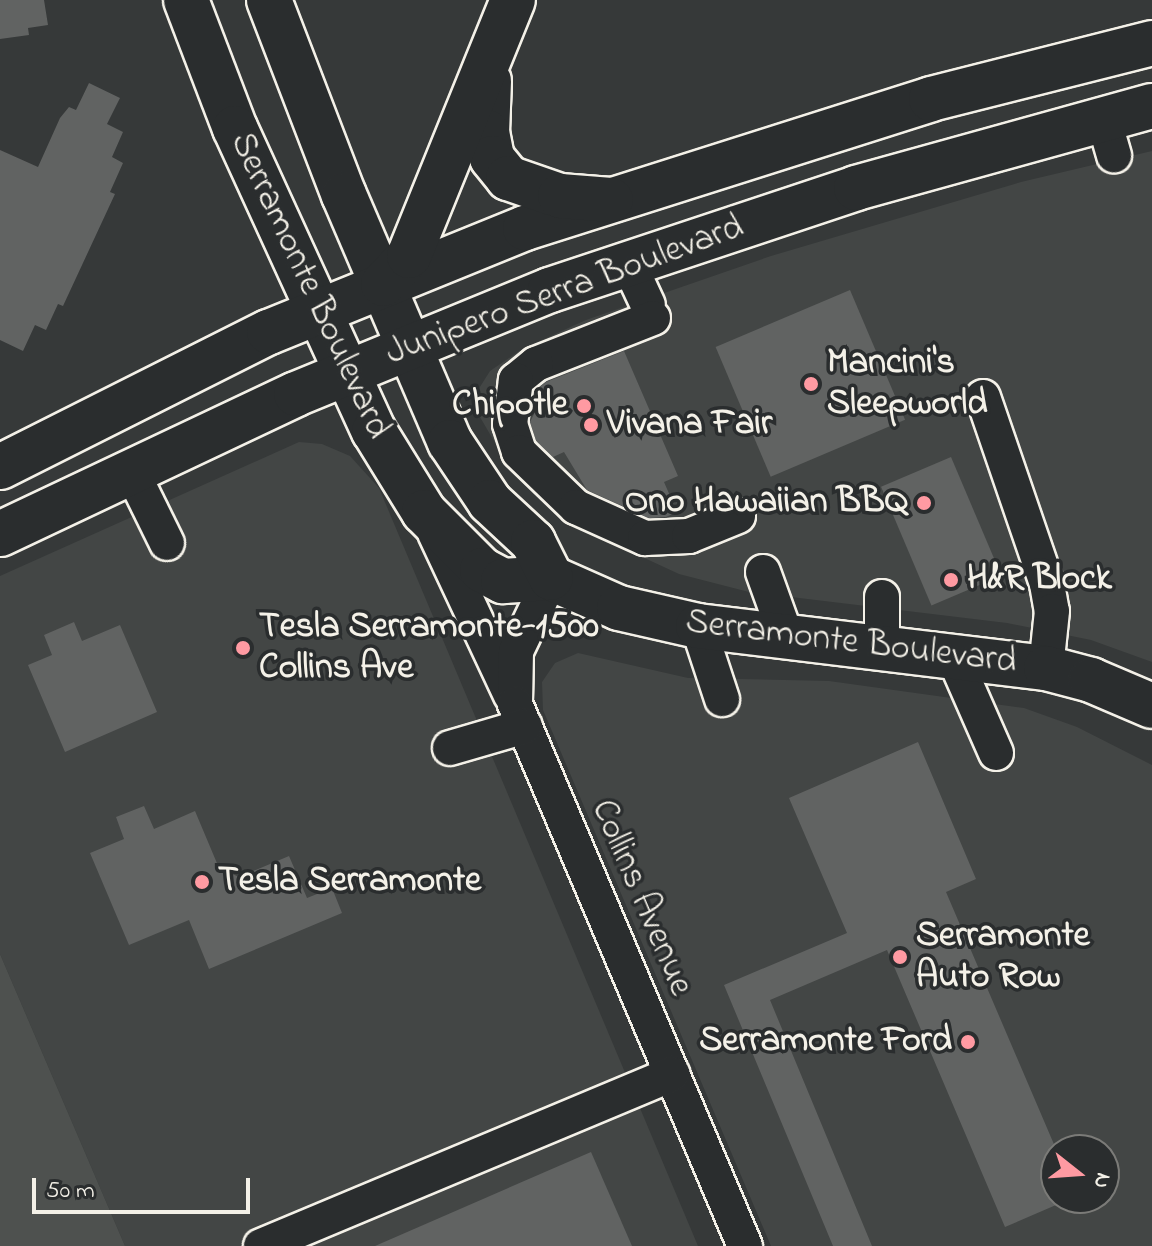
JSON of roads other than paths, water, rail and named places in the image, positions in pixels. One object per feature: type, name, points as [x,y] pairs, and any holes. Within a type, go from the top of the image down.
[{"type":"main road","name":"Serramonte Boulevard","points":[[186,0],[235,128],[380,443],[424,512],[492,577],[514,582],[551,578],[619,608],[698,626],[785,633],[1046,668],[1106,685],[1152,706]]},
{"type":"main road","name":"Serramonte Boulevard","points":[[269,0],[383,284],[468,473],[533,542],[551,578]]},
{"type":"main road","points":[[383,284],[409,256],[512,3]]},
{"type":"main road","points":[[512,3],[486,99],[492,158],[508,178],[532,190],[611,200]]},
{"type":"main road","name":"Junipero Serra Boulevard","points":[[0,467],[166,380],[318,311],[611,200],[919,102],[1152,43]]},
{"type":"main road","name":"Junipero Serra Boulevard","points":[[0,534],[346,372],[628,262],[856,188],[1108,136],[1152,106]]},
{"type":"street","points":[[628,262],[650,312],[536,364],[516,380],[510,424],[519,452],[576,507],[645,538],[689,536],[738,516]]},
{"type":"street","points":[[983,397],[1047,584],[1052,611],[1046,668]]},
{"type":"street","points":[[132,472],[167,543]]},
{"type":"street","points":[[424,512],[520,715],[450,748]]},
{"type":"street","points":[[763,572],[785,633]]},
{"type":"street","name":"Collins Avenue","points":[[551,578],[516,651],[520,715],[745,1246]]},
{"type":"street","points":[[882,597],[882,645]]},
{"type":"street","points":[[698,626],[722,699]]},
{"type":"street","points":[[953,655],[996,753]]},
{"type":"street","points":[[261,1246],[672,1074]]},
{"type":"place","name":"Mancini's Sleepworld","points":[[811,384]]},
{"type":"place","name":"Chipotle","points":[[584,406]]},
{"type":"place","name":"Vivana Fair","points":[[591,425]]},
{"type":"place","name":"Ono Hawaiian BBQ","points":[[924,503]]},
{"type":"place","name":"H&R Block","points":[[951,580]]},
{"type":"place","name":"Tesla Serramonte-1500 Collins Ave","points":[[243,648]]},
{"type":"place","name":"Tesla Serramonte","points":[[202,882]]},
{"type":"place","name":"Serramonte Auto Row","points":[[900,957]]},
{"type":"place","name":"Serramonte Ford","points":[[968,1042]]}]
